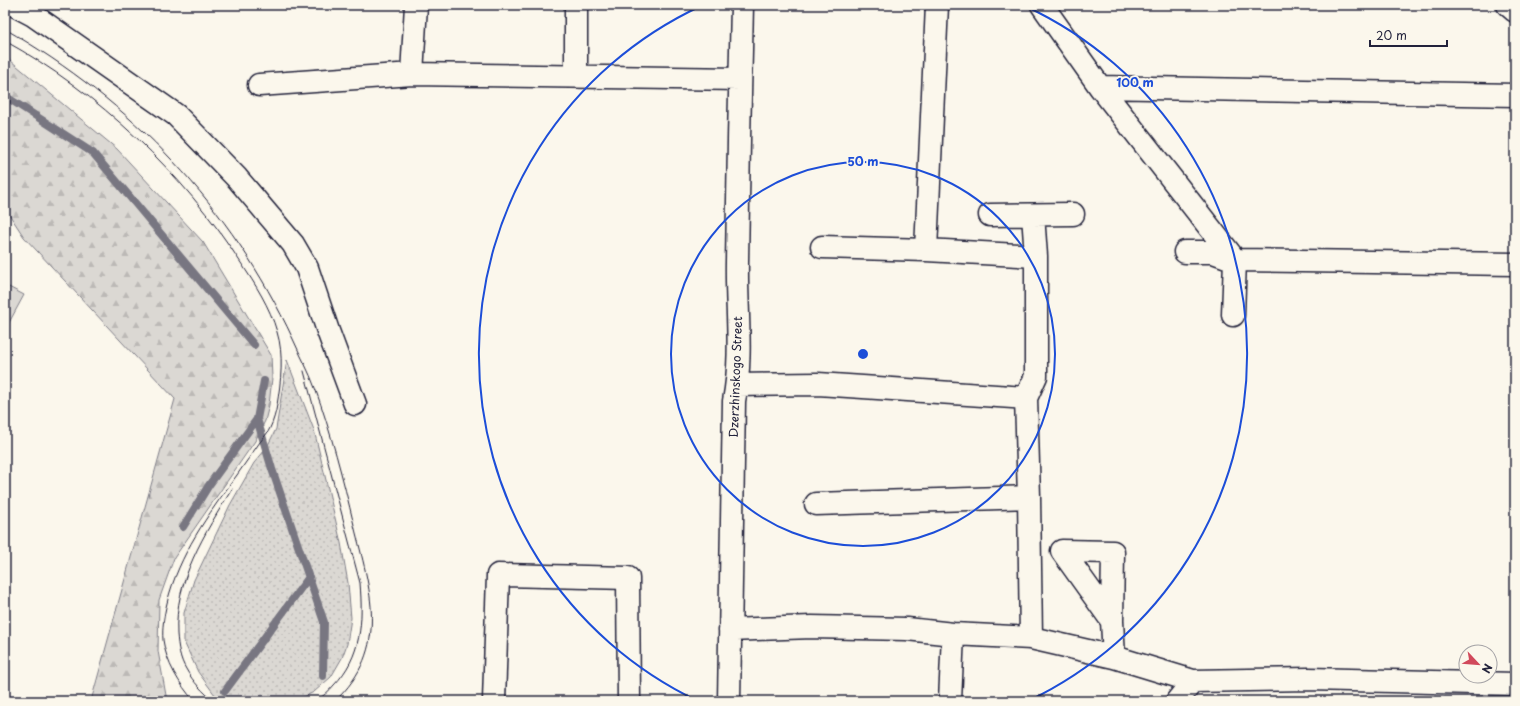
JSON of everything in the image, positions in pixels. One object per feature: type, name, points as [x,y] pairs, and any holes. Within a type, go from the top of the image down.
[{"type":"street","points":[[14,5],[33,15],[176,115],[237,178],[293,244],[307,268],[355,404]]},
{"type":"street","points":[[412,74],[416,5]]},
{"type":"street","points":[[576,5],[576,76]]},
{"type":"street","name":"Dzerzhinskogo Street","points":[[729,701],[734,401],[737,385],[740,341],[737,264],[742,5]]},
{"type":"street","points":[[926,250],[937,5]]},
{"type":"street","points":[[1042,5],[1100,87],[1235,260],[1233,315]]},
{"type":"street","points":[[1508,5],[1515,11]]},
{"type":"street","points":[[259,84],[412,74],[740,79]]},
{"type":"street","points":[[1100,87],[1515,95]]},
{"type":"street","points":[[990,215],[1073,214]]},
{"type":"street","points":[[1031,638],[1026,398],[1036,376],[1036,256],[1033,215]]},
{"type":"street","points":[[822,247],[926,250],[1036,256]]},
{"type":"street","points":[[1185,252],[1213,252],[1235,260],[1515,264]]},
{"type":"street","points":[[737,385],[818,384],[1026,398]]},
{"type":"street","points":[[816,504],[1029,497]]},
{"type":"street","points":[[494,701],[498,575],[628,578],[629,701]]},
{"type":"street","points":[[1112,621],[1114,657]]},
{"type":"street","points":[[730,630],[812,627],[907,628],[953,634],[1031,638],[1114,657],[1193,681],[1309,679],[1515,684]]},
{"type":"street","points":[[950,701],[953,634]]},
{"type":"street","points":[[1177,701],[1193,681]]},
{"type":"green space","points":[[5,56],[117,149],[203,242],[271,355],[272,378],[269,405],[265,421],[255,441],[174,558],[159,600],[158,651],[167,701],[91,701],[175,399],[24,237],[5,208]]},
{"type":"green space","points":[[5,285],[24,295],[5,330]]},
{"type":"green space","points":[[287,360],[314,430],[341,543],[348,583],[351,618],[347,644],[342,658],[331,677],[314,692],[295,701],[228,701],[215,695],[198,672],[184,642],[184,613],[194,580],[230,505],[254,463],[266,449],[276,429]]},
{"type":"waterway","points":[[5,96],[93,153],[254,345]]},
{"type":"waterway","points":[[183,527],[209,485],[257,419],[264,381]]},
{"type":"waterway","points":[[257,419],[272,469],[324,622],[323,676]]},
{"type":"waterway","points":[[225,691],[309,577]]},
{"type":"tram line","points":[[5,29],[51,58],[95,90],[136,124],[173,162],[208,202],[240,245],[268,290],[293,339],[313,382],[321,405],[341,473],[366,572],[370,595],[372,618],[370,639],[364,660],[353,681],[335,701]]},
{"type":"tram line","points":[[5,41],[40,62],[106,110],[166,167],[193,198],[241,263],[257,287],[277,332],[281,349],[280,387],[272,423],[267,433],[205,520],[179,568],[172,585],[166,608],[163,640],[167,656],[178,680],[194,701]]},
{"type":"tram line","points":[[304,371],[360,583],[361,597],[359,637],[350,662],[343,674],[332,687],[323,696],[315,701]]},
{"type":"tram line","points":[[214,701],[195,682],[182,661],[177,639],[177,614],[186,576],[193,558],[232,489]]}]
